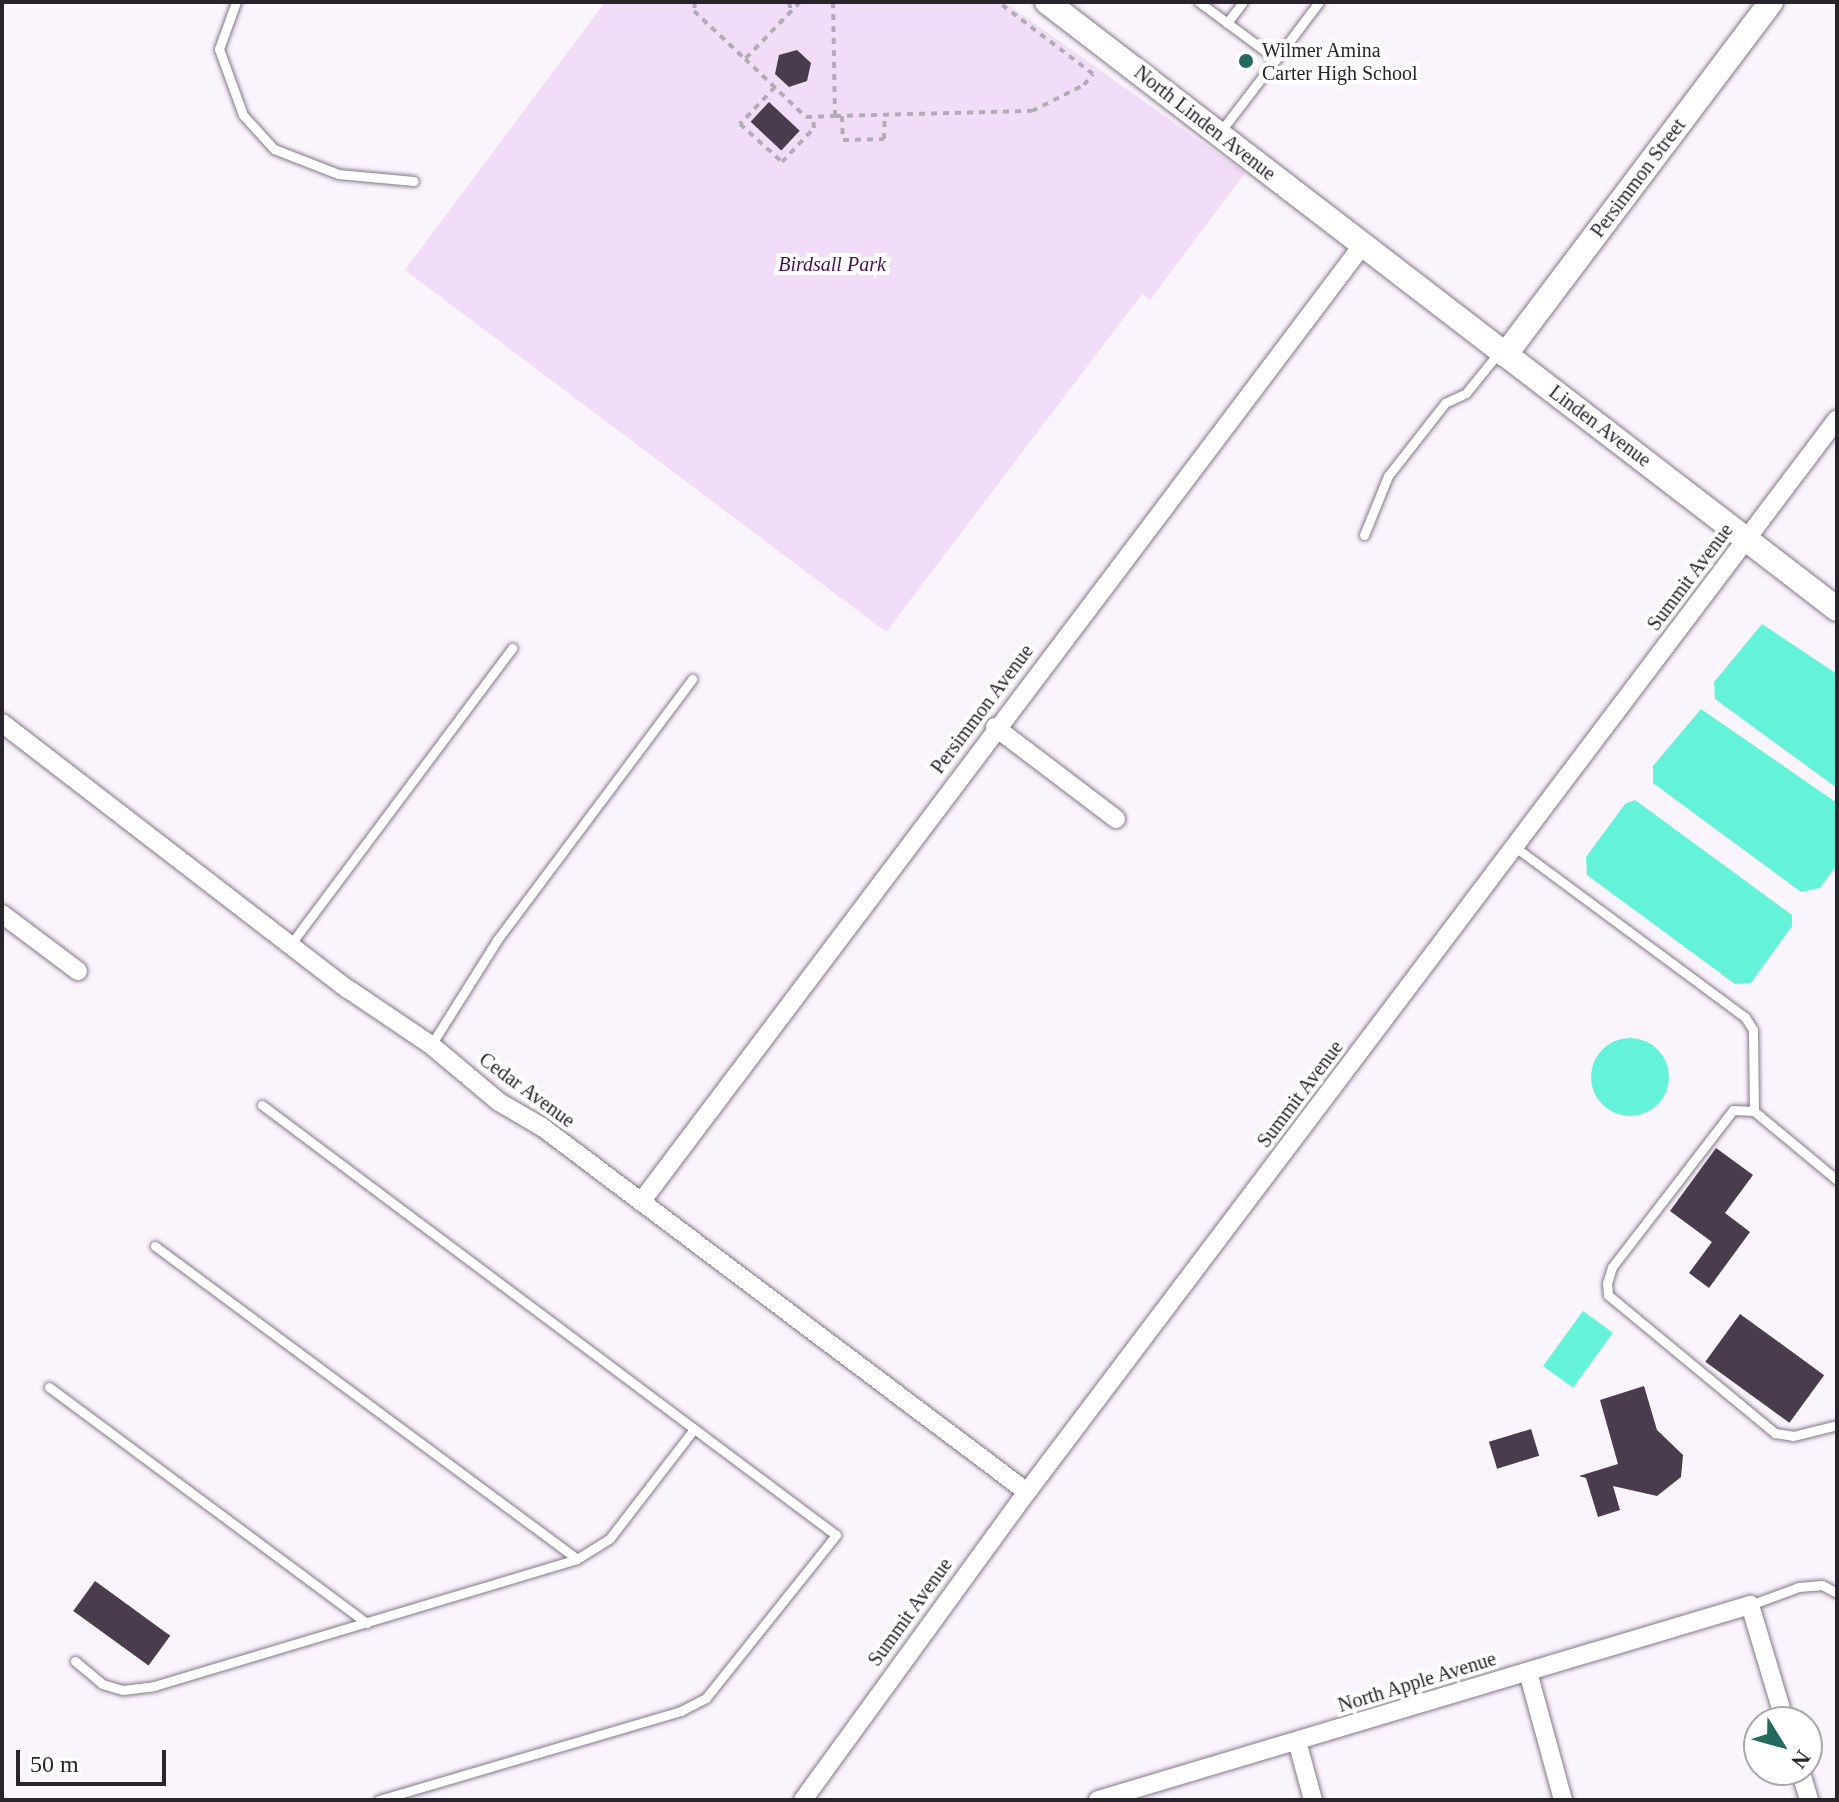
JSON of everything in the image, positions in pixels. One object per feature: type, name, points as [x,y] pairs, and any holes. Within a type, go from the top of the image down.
[{"type":"street","name":"North Linden Avenue","points":[[1047,2],[1221,131],[1362,246]]},
{"type":"street","name":"Persimmon Street","points":[[1503,353],[1771,2]]},
{"type":"street","name":"Linden Avenue","points":[[1362,246],[1837,609]]},
{"type":"street","name":"Persimmon Avenue","points":[[641,1202],[995,727],[1362,246]]},
{"type":"street","name":"Summit Avenue","points":[[803,1800],[1027,1492],[1837,419]]},
{"type":"street","name":"Cedar Avenue","points":[[2,723],[293,941],[348,989],[431,1045],[499,1102],[641,1202],[1027,1492]]},
{"type":"street","points":[[995,727],[1116,819]]},
{"type":"street","points":[[2,914],[78,971]]},
{"type":"street","points":[[1750,1605],[1780,1706]]},
{"type":"street","name":"North Apple Avenue","points":[[1098,1800],[1750,1605]]},
{"type":"street","points":[[1528,1672],[1563,1800]]},
{"type":"street","points":[[1297,1741],[1313,1800]]},
{"type":"lane","points":[[236,2],[219,49],[243,115],[274,149],[338,174],[414,181]]},
{"type":"lane","points":[[1199,2],[1276,59]]},
{"type":"lane","points":[[1227,23],[1243,2]]},
{"type":"lane","points":[[1221,131],[1319,2]]},
{"type":"lane","points":[[1364,535],[1388,476],[1445,403],[1466,393],[1503,353]]},
{"type":"lane","points":[[293,941],[512,648]]},
{"type":"lane","points":[[431,1045],[497,940],[692,679]]},
{"type":"lane","points":[[1515,847],[1745,1017],[1753,1030],[1754,1111]]},
{"type":"lane","points":[[262,1105],[836,1535],[726,1677],[681,1711],[379,1800]]},
{"type":"lane","points":[[1837,1180],[1754,1111],[1744,1107],[1725,1117],[1612,1267],[1608,1295],[1775,1433],[1793,1436],[1837,1425]]},
{"type":"lane","points":[[155,1246],[577,1559]]},
{"type":"lane","points":[[49,1387],[367,1623]]},
{"type":"lane","points":[[75,1661],[102,1684],[123,1690],[154,1686],[577,1559],[610,1538],[694,1429]]},
{"type":"lane","points":[[1750,1605],[1799,1587],[1822,1585],[1837,1593]]},
{"type":"path","points":[[695,2],[694,11],[775,87],[813,117],[1032,111],[1084,85],[1093,74],[998,2]]},
{"type":"path","points":[[789,2],[791,12]]},
{"type":"path","points":[[745,59],[800,2]]},
{"type":"path","points":[[833,2],[835,116]]},
{"type":"path","points":[[775,87],[740,124],[782,162],[814,128],[813,117]]},
{"type":"path","points":[[842,116],[843,140],[884,139],[885,115]]},
{"type":"green space","name":"Birdsall Park","points":[[605,2],[1004,2],[1245,173],[1150,300],[1142,294],[886,632],[405,270]]},
{"type":"shaded area","points":[[1762,624],[1837,674],[1837,788],[1715,699],[1714,682]]},
{"type":"shaded area","points":[[1701,709],[1837,803],[1837,865],[1820,888],[1801,892],[1653,783],[1653,766]]},
{"type":"shaded area","points":[[1635,800],[1792,915],[1792,926],[1751,983],[1735,984],[1587,875],[1586,857],[1625,804]]},
{"type":"shaded area","points":[[1622,1038],[1638,1038],[1652,1044],[1663,1055],[1669,1077],[1663,1099],[1652,1110],[1638,1116],[1622,1116],[1608,1110],[1597,1099],[1591,1085],[1591,1069],[1597,1055],[1608,1044]]},
{"type":"shaded area","points":[[1583,1311],[1613,1333],[1573,1388],[1543,1366]]},
{"type":"building","points":[[797,50],[811,63],[807,81],[789,87],[775,74],[779,55]]},
{"type":"building","points":[[769,102],[800,131],[781,150],[751,122]]},
{"type":"building","points":[[1716,1148],[1753,1175],[1725,1213],[1750,1232],[1709,1288],[1689,1273],[1712,1242],[1670,1211]]},
{"type":"building","points":[[1740,1314],[1824,1375],[1789,1423],[1705,1362]]},
{"type":"building","points":[[1644,1386],[1657,1430],[1683,1455],[1681,1477],[1657,1496],[1613,1486],[1620,1510],[1598,1517],[1586,1478],[1579,1476],[1618,1464],[1600,1400]]},
{"type":"building","points":[[1531,1429],[1539,1456],[1497,1469],[1489,1442]]},
{"type":"building","points":[[95,1581],[170,1636],[148,1666],[73,1611]]},
{"type":"place","name":"Wilmer Amina Carter High School","points":[[1246,61]]}]
